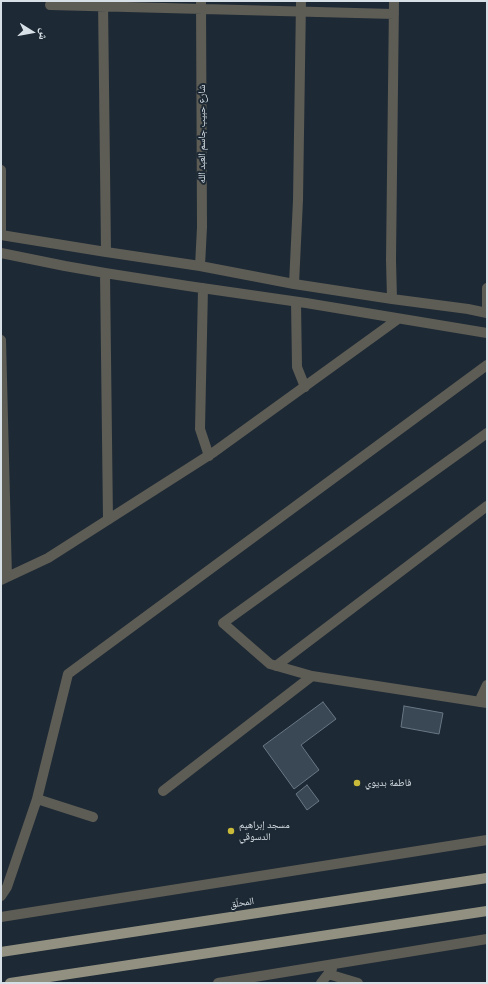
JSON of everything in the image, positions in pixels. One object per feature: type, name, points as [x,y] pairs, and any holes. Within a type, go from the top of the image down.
[{"type":"main road","name":"المحلّق","points":[[1,952],[487,878]]},
{"type":"main road","points":[[10,983],[487,910]]},
{"type":"street","points":[[294,284],[298,192],[300,1]]},
{"type":"street","points":[[392,299],[391,260],[394,1]]},
{"type":"street","points":[[103,4],[106,252]]},
{"type":"street","points":[[50,5],[202,5],[300,12],[394,14]]},
{"type":"street","name":"شارع حبيب جاسم العبد الله","points":[[200,266],[202,227],[202,5]]},
{"type":"street","points":[[1,170],[1,235],[200,266],[294,284],[487,313],[487,288]]},
{"type":"street","points":[[1,253],[105,273],[487,333]]},
{"type":"street","points":[[105,273],[108,520]]},
{"type":"street","points":[[203,288],[200,429],[209,456]]},
{"type":"street","points":[[296,302],[297,367],[305,387]]},
{"type":"street","points":[[1,340],[4,579],[48,558],[209,456],[398,319]]},
{"type":"street","points":[[3,889],[38,799],[68,674],[487,365]]},
{"type":"street","points":[[487,433],[223,623],[270,664],[312,676],[483,703],[487,685]]},
{"type":"street","points":[[276,666],[487,506]]},
{"type":"street","points":[[163,791],[312,676]]},
{"type":"street","points":[[38,799],[93,817]]},
{"type":"street","points":[[1,916],[487,840]]},
{"type":"street","points":[[218,983],[487,939]]},
{"type":"street","points":[[321,983],[336,964]]},
{"type":"street","points":[[328,974],[358,983]]},
{"type":"building","points":[[323,702],[336,719],[301,745],[319,770],[294,789],[263,746]]},
{"type":"building","points":[[404,706],[443,713],[439,734],[401,727]]},
{"type":"building","points":[[307,785],[319,801],[307,810],[296,794]]},
{"type":"place","name":"فاطمة بديوي","points":[[357,783]]},
{"type":"place","name":"مسجد إبراهيم الدسوقي","points":[[231,831]]}]
